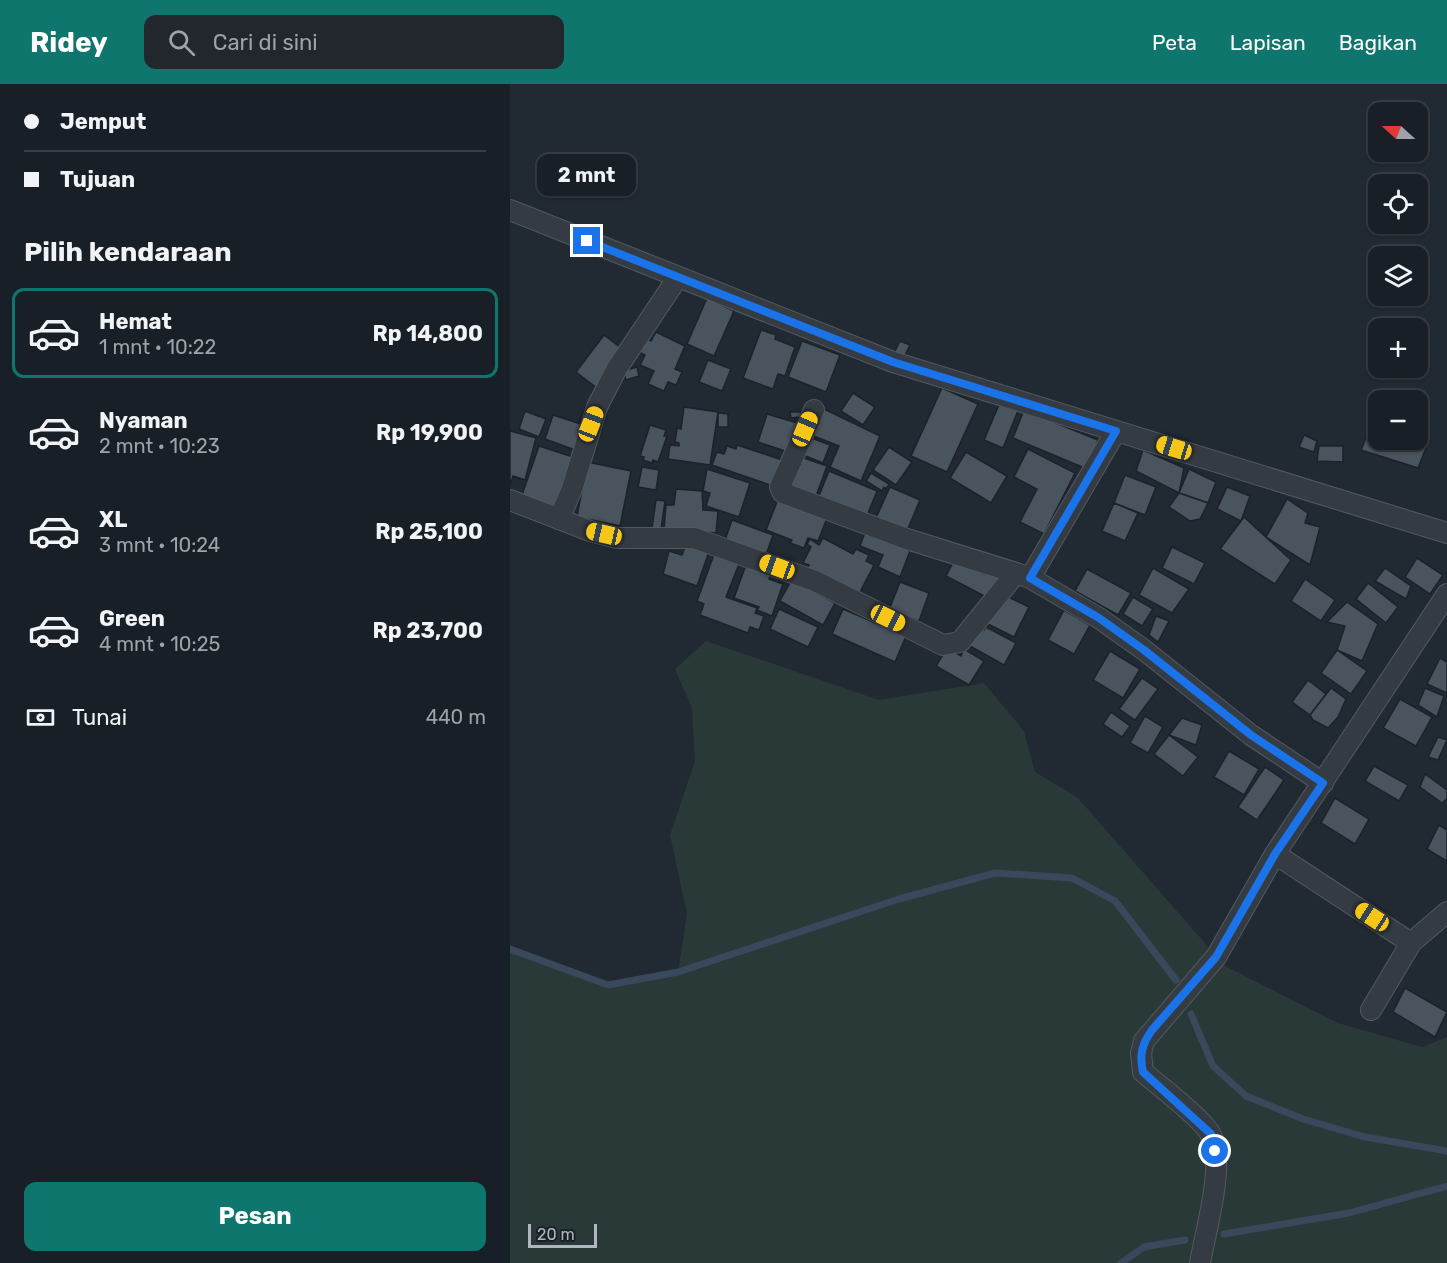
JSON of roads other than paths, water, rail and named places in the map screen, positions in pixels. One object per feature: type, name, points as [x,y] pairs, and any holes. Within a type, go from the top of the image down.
[{"type":"street","points":[[510,210],[893,362],[1447,533]]},
{"type":"street","points":[[559,519],[572,489],[597,407],[616,370],[678,277]]},
{"type":"street","points":[[814,410],[780,487],[783,493],[907,539],[1023,576],[1099,618],[1144,650],[1251,735],[1323,783]]},
{"type":"street","points":[[510,500],[617,538],[694,538],[815,581],[943,645],[960,642],[1023,576],[1116,431]]},
{"type":"street","points":[[1200,1263],[1216,1168],[1211,1134],[1143,1072],[1141,1053],[1144,1041],[1216,957],[1275,854],[1447,594]]},
{"type":"street","points":[[1275,854],[1411,943]]},
{"type":"street","points":[[1371,1010],[1411,943],[1447,912]]},
{"type":"waterway","points":[[510,949],[608,985],[678,972],[899,899],[995,873],[1072,878],[1115,901],[1176,980]]},
{"type":"waterway","points":[[1191,1014],[1213,1066],[1246,1096],[1303,1119],[1365,1137],[1447,1151]]},
{"type":"waterway","points":[[1224,1234],[1349,1213],[1447,1186]]},
{"type":"waterway","points":[[1121,1263],[1144,1247],[1185,1240]]}]
